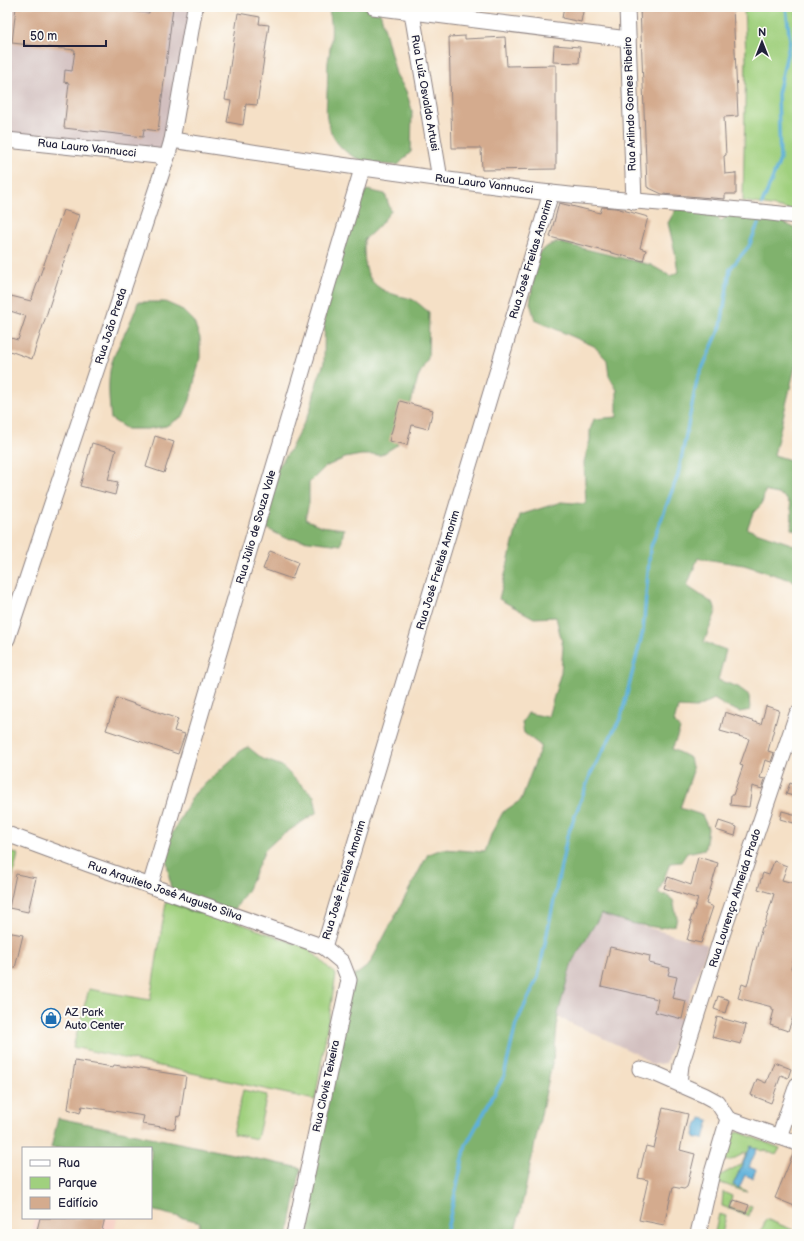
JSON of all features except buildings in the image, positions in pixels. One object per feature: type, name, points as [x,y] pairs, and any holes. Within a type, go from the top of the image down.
[{"type":"street","name":"Rua João Preda","points":[[7,639],[167,157],[172,140],[195,7]]},
{"type":"street","points":[[373,7],[411,10],[628,38]]},
{"type":"street","name":"Rua Arlindo Gomes Ribeiro","points":[[627,7],[634,202]]},
{"type":"street","name":"Rua Luíz Osvaldo Artusi","points":[[411,10],[440,179]]},
{"type":"street","name":"Rua Lauro Vannucci","points":[[7,140],[167,157]]},
{"type":"street","name":"Rua Lauro Vannucci","points":[[172,140],[362,169],[551,193],[634,202],[736,209],[797,216]]},
{"type":"street","name":"Rua Jùlio de Souza Vale","points":[[150,886],[362,169]]},
{"type":"street","name":"Rua José Freitas Amorim","points":[[324,947],[551,193]]},
{"type":"street","name":"Rua Lourenço Almeida Prado","points":[[680,1084],[681,1065],[694,1022],[797,714]]},
{"type":"street","name":"Rua Arquiteto José Augusto Silva","points":[[7,834],[324,947]]},
{"type":"street","name":"Rua Clovis Teixeira","points":[[294,1234],[349,980],[342,962],[324,947]]},
{"type":"street","points":[[640,1069],[704,1094],[717,1102],[728,1119],[797,1143]]},
{"type":"street","points":[[779,1136],[797,1085]]},
{"type":"street","points":[[698,1234],[712,1173],[728,1119]]},
{"type":"shaded area","points":[[7,7],[195,7],[167,157],[7,140]]},
{"type":"shaded area","points":[[601,914],[708,945],[666,1063],[652,1065],[639,1055],[558,1017],[572,962]]},
{"type":"shaded area","points":[[35,1219],[117,1219],[114,1234],[31,1234]]},
{"type":"green space","points":[[328,7],[377,7],[381,15],[396,74],[406,91],[412,110],[411,152],[398,165],[375,163],[355,157],[346,152],[332,135],[326,112],[331,34],[331,21]]},
{"type":"green space","points":[[744,7],[797,7],[797,211],[743,201],[746,57]]},
{"type":"green space","points":[[367,190],[385,194],[391,211],[378,227],[364,240],[365,260],[368,275],[378,287],[398,296],[413,300],[429,312],[428,358],[418,377],[404,429],[397,445],[381,455],[361,455],[345,458],[325,467],[309,483],[309,503],[305,519],[321,526],[344,529],[341,545],[285,538],[266,528],[263,512],[263,489],[290,450],[310,411],[317,382],[324,363],[325,285],[348,220]]},
{"type":"green space","points":[[676,209],[712,212],[721,221],[728,215],[775,219],[797,229],[797,359],[774,455],[797,462],[797,530],[791,529],[791,510],[785,498],[781,495],[765,491],[762,504],[753,513],[747,529],[797,546],[797,582],[744,565],[698,558],[687,586],[714,604],[716,612],[704,642],[726,650],[718,680],[738,687],[749,695],[750,710],[740,712],[725,706],[714,699],[696,708],[678,707],[674,722],[680,729],[672,749],[690,758],[693,771],[680,808],[702,815],[708,828],[705,849],[687,853],[681,862],[670,863],[658,894],[666,895],[673,900],[677,918],[675,925],[660,928],[630,923],[601,914],[572,962],[558,1014],[555,1049],[521,1209],[514,1234],[294,1234],[349,980],[369,965],[428,854],[443,849],[485,852],[492,832],[503,812],[521,800],[541,746],[524,733],[522,723],[528,713],[548,717],[561,672],[563,647],[556,617],[534,618],[499,599],[520,515],[561,502],[586,504],[584,462],[590,440],[590,430],[594,419],[617,417],[617,390],[609,376],[607,360],[594,346],[535,320],[530,303],[537,255],[548,246],[557,242],[651,265],[670,276],[678,272],[668,223]]},
{"type":"green space","points":[[138,302],[165,302],[181,309],[194,322],[200,338],[200,358],[190,400],[183,416],[166,426],[147,429],[127,429],[111,419],[109,375],[115,354]]},
{"type":"green space","points":[[248,747],[263,759],[282,766],[314,796],[317,812],[278,838],[265,850],[248,889],[235,909],[215,915],[189,911],[173,904],[167,862],[167,843],[194,794],[243,749]]},
{"type":"green space","points":[[7,852],[18,854],[7,902]]},
{"type":"green space","points":[[167,896],[309,949],[336,975],[315,1100],[73,1047],[89,989],[150,1000]]},
{"type":"green space","points":[[243,1090],[267,1095],[257,1139],[233,1134]]},
{"type":"green space","points":[[58,1118],[301,1168],[288,1234],[197,1234],[200,1222],[152,1210],[152,1147],[51,1147]]},
{"type":"green space","points":[[739,1132],[780,1148],[776,1155],[751,1146],[733,1185],[747,1191],[746,1192],[718,1182],[719,1176],[742,1164],[747,1152],[729,1161],[724,1160],[730,1139],[735,1133]]},
{"type":"green space","points":[[723,1192],[732,1196],[729,1207],[746,1213],[749,1205],[752,1206],[749,1216],[722,1206]]},
{"type":"green space","points":[[719,1214],[726,1216],[722,1234],[715,1232]]},
{"type":"green space","points":[[766,1219],[793,1230],[792,1234],[760,1234]]},
{"type":"water","points":[[701,1118],[709,1120],[704,1139],[696,1138],[694,1135],[697,1123]]},
{"type":"water","points":[[751,1146],[757,1149],[749,1167],[756,1170],[752,1178],[745,1175],[739,1188],[733,1185]]},
{"type":"waterway","points":[[762,204],[780,160],[778,94],[790,41],[786,7]]},
{"type":"waterway","points":[[446,1234],[466,1145],[504,1076],[516,1024],[538,977],[567,837],[591,773],[621,717],[643,631],[650,549],[678,475],[697,380],[721,326],[730,269],[749,246],[758,224]]},
{"type":"place","name":"AZ Park Auto Center","points":[[51,1018]]}]
